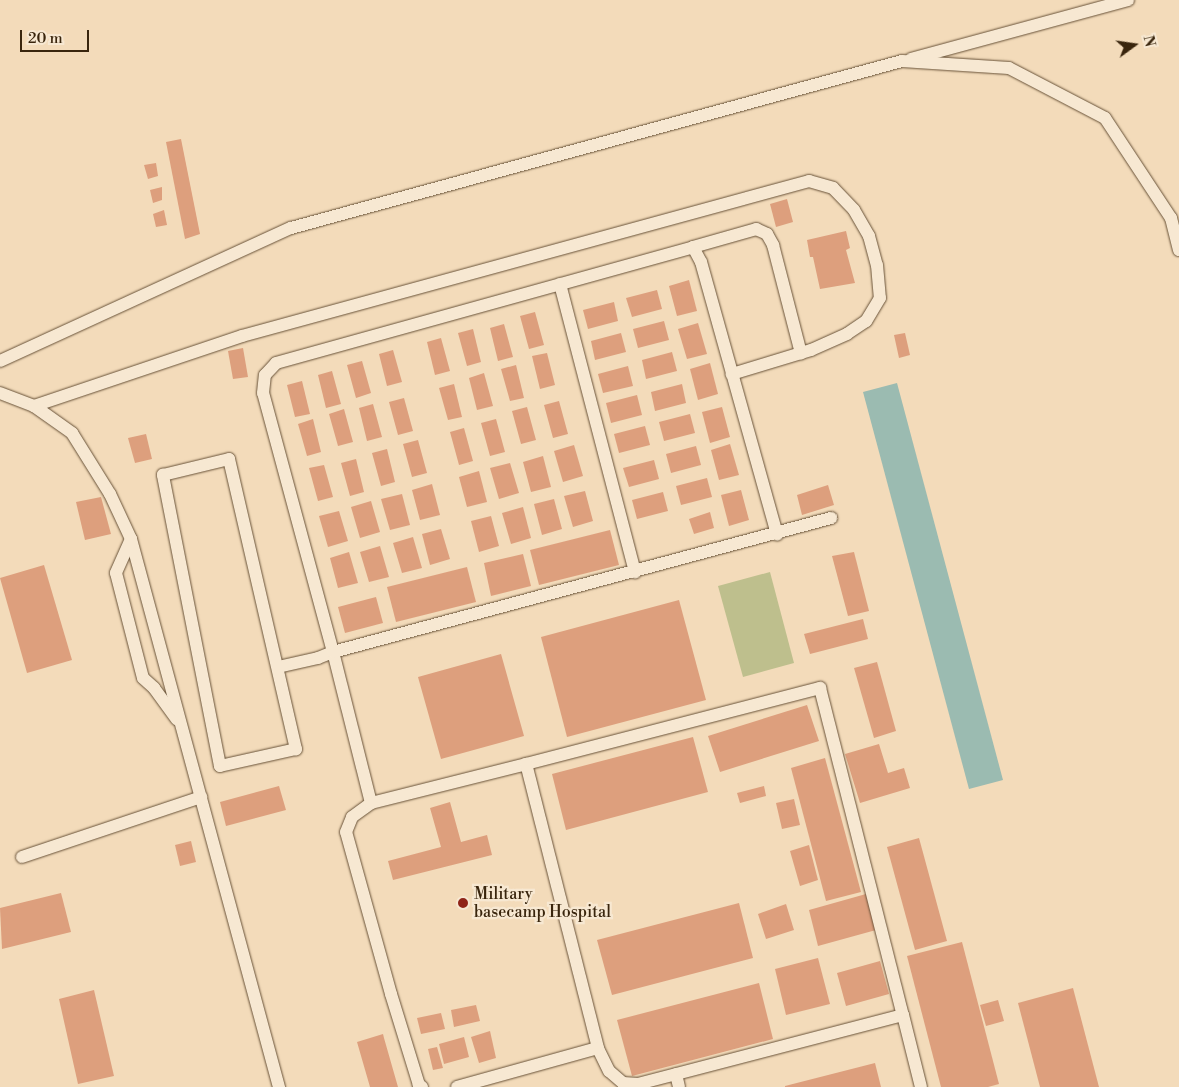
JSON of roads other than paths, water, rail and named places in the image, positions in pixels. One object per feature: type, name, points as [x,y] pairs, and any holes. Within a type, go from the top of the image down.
[{"type":"lane","points":[[0,361],[291,228],[1128,0]]},
{"type":"lane","points":[[902,61],[1009,68],[1105,118],[1171,218],[1179,250]]},
{"type":"lane","points":[[34,406],[242,336],[809,181],[833,188],[854,210],[869,236],[877,265],[880,298],[866,321],[846,334],[801,353],[732,374]]},
{"type":"lane","points":[[371,803],[333,652],[263,393],[265,375],[276,363],[756,229],[767,234],[773,245],[801,353]]},
{"type":"lane","points":[[693,247],[701,262],[777,535]]},
{"type":"lane","points":[[560,284],[635,572]]},
{"type":"lane","points":[[0,393],[34,406],[72,433],[110,494],[131,538],[279,1087]]},
{"type":"lane","points":[[229,459],[278,667],[296,750],[220,766],[163,474],[229,459]]},
{"type":"lane","points":[[278,667],[318,658],[333,652],[777,535],[831,518]]},
{"type":"lane","points":[[131,538],[116,573],[142,678],[154,688],[182,728]]},
{"type":"lane","points":[[420,1086],[346,832],[352,817],[371,803],[820,688],[921,1087]]},
{"type":"lane","points":[[526,764],[598,1048],[609,1070],[623,1083],[632,1085],[903,1015]]},
{"type":"lane","points":[[22,857],[201,797]]},
{"type":"lane","points":[[457,1087],[598,1048]]},
{"type":"lane","points":[[676,1074],[679,1087]]},
{"type":"water","points":[[897,383],[1003,780],[969,789],[863,392]]},
{"type":"place","name":"Military basecamp Hospital","points":[[463,903]]}]
